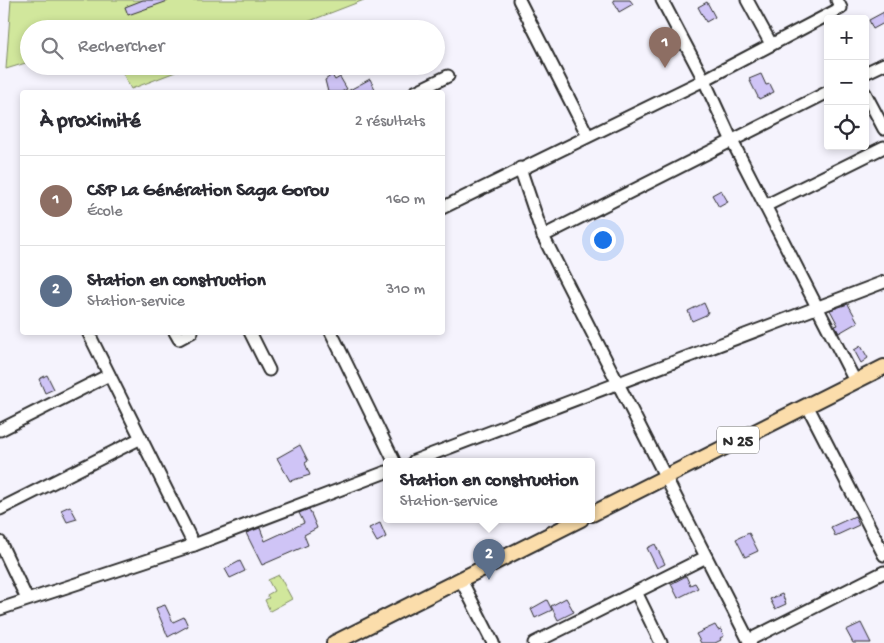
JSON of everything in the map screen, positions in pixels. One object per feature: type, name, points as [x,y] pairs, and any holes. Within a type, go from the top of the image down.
[{"type":"main road","name":"N 25","points":[[595,512],[884,367]]},
{"type":"main road","points":[[334,643],[574,523]]},
{"type":"street","points":[[519,0],[588,136]]},
{"type":"street","points":[[662,0],[704,80],[765,206],[856,381]]},
{"type":"street","points":[[747,0],[771,44]]},
{"type":"street","points":[[445,206],[520,168],[704,80],[841,8],[837,0]]},
{"type":"street","points":[[869,71],[884,64]]},
{"type":"street","points":[[419,90],[448,76]]},
{"type":"street","points":[[543,236],[824,94]]},
{"type":"street","points":[[869,101],[884,129]]},
{"type":"street","points":[[765,206],[884,147]]},
{"type":"street","points":[[520,168],[543,236],[749,642],[884,572]]},
{"type":"street","points":[[422,458],[884,282]]},
{"type":"street","points":[[89,335],[194,545]]},
{"type":"street","points":[[177,335],[179,339],[186,335]]},
{"type":"street","points":[[252,335],[269,370]]},
{"type":"street","points":[[332,335],[393,458]]},
{"type":"street","points":[[0,430],[109,375]]},
{"type":"street","points":[[807,405],[884,555]]},
{"type":"street","points":[[0,509],[141,438]]},
{"type":"street","points":[[0,610],[27,599],[194,545],[383,473]]},
{"type":"street","points":[[0,542],[27,599]]},
{"type":"street","points":[[534,643],[706,557]]},
{"type":"street","points":[[461,580],[493,643]]},
{"type":"street","points":[[636,592],[661,643]]},
{"type":"green space","points":[[11,0],[364,0],[312,20],[20,20],[20,65],[6,69]]},
{"type":"green space","points":[[124,75],[168,75],[131,89]]},
{"type":"green space","points":[[279,575],[292,599],[270,611],[265,600],[269,598],[267,595],[274,591],[268,580]]},
{"type":"building","points":[[143,0],[168,1],[128,15],[125,7]]},
{"type":"building","points":[[613,0],[630,0],[633,4],[619,12]]},
{"type":"building","points":[[707,2],[715,17],[706,22],[698,7]]},
{"type":"building","points":[[884,12],[884,23],[873,29],[869,20]]},
{"type":"building","points":[[761,74],[766,85],[770,84],[774,92],[759,99],[749,79]]},
{"type":"building","points":[[332,75],[335,80],[340,77],[347,89],[328,90],[325,80]]},
{"type":"building","points":[[370,79],[375,89],[373,90],[350,90]]},
{"type":"building","points":[[721,190],[728,202],[719,207],[712,195]]},
{"type":"building","points":[[704,303],[708,312],[706,315],[692,321],[688,311]]},
{"type":"building","points":[[848,304],[858,322],[839,333],[835,326],[838,325],[830,310]]},
{"type":"building","points":[[861,346],[868,358],[861,363],[854,350]]},
{"type":"building","points":[[47,375],[54,389],[45,393],[39,379]]},
{"type":"building","points":[[300,445],[308,461],[305,463],[310,475],[290,481],[277,458]]},
{"type":"building","points":[[70,506],[77,519],[67,522],[61,510]]},
{"type":"building","points":[[309,509],[317,528],[304,535],[308,545],[262,565],[246,533],[260,528],[265,541],[304,523],[299,513]]},
{"type":"building","points":[[855,516],[859,525],[835,536],[831,527]]},
{"type":"building","points":[[380,523],[386,537],[377,542],[369,528]]},
{"type":"building","points":[[749,533],[758,551],[745,557],[736,539]]},
{"type":"building","points":[[655,544],[665,564],[657,568],[647,548]]},
{"type":"building","points":[[240,561],[245,571],[230,578],[225,569]]},
{"type":"building","points":[[686,576],[690,585],[695,583],[698,588],[678,598],[671,584]]},
{"type":"building","points":[[782,594],[786,604],[775,609],[770,599]]},
{"type":"building","points":[[566,598],[574,612],[558,620],[551,606]]},
{"type":"building","points":[[547,600],[552,610],[535,618],[531,609]]},
{"type":"building","points":[[165,605],[173,622],[184,617],[188,626],[168,637],[156,608]]},
{"type":"building","points":[[861,623],[871,643],[853,643],[846,630]]},
{"type":"building","points":[[715,625],[718,630],[721,629],[724,636],[720,638],[721,640],[715,643],[701,643],[696,634]]},
{"type":"place","name":"CSP La Génération Saga Gorou","points":[[665,68]]},
{"type":"place","name":"Station en construction","points":[[489,580]]}]
